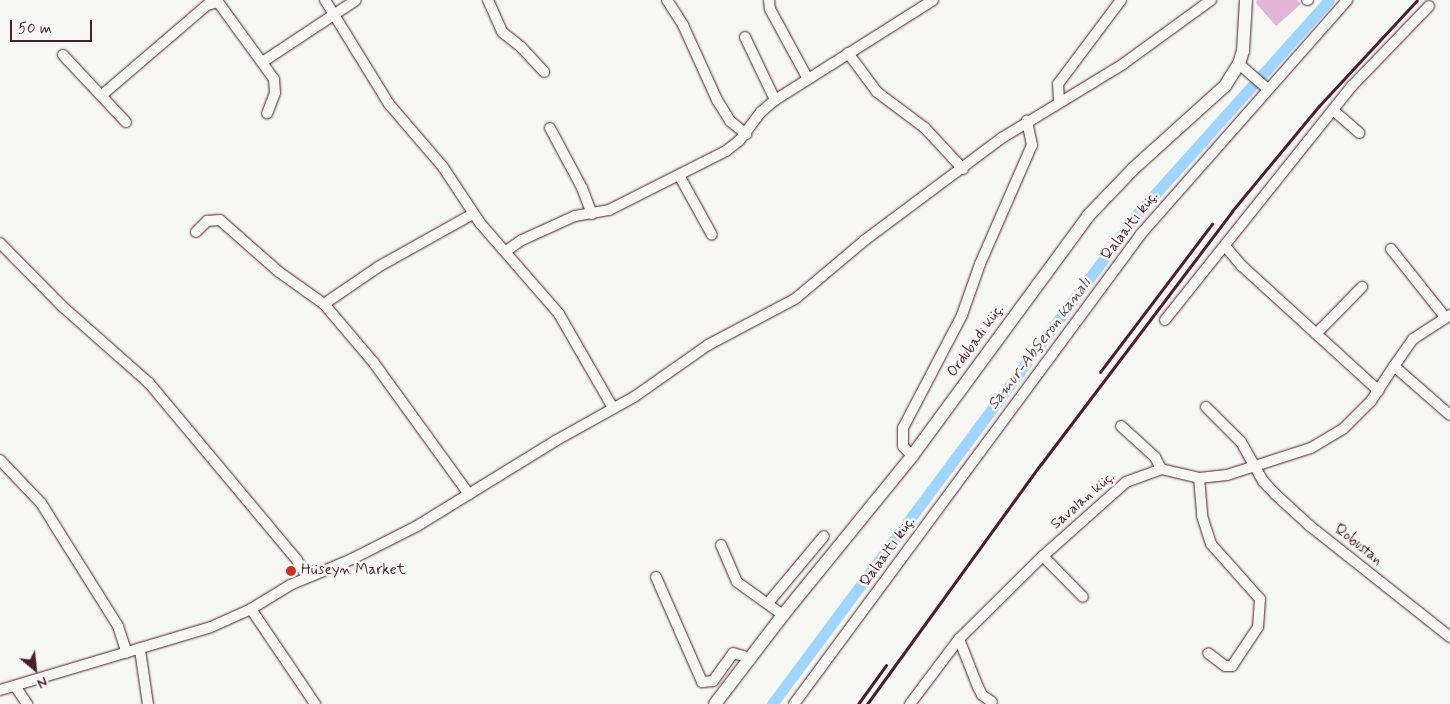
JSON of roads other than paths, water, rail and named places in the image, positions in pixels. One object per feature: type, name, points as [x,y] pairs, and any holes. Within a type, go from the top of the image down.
[{"type":"street","points":[[325,0],[389,104],[443,167],[473,214],[564,322],[613,408]]},
{"type":"street","points":[[264,61],[356,0]]},
{"type":"street","points":[[488,0],[502,32],[522,46],[544,72]]},
{"type":"street","points":[[667,0],[683,25],[721,107],[730,121],[746,134]]},
{"type":"street","points":[[769,0],[770,9],[808,79]]},
{"type":"street","points":[[506,251],[522,240],[575,216],[609,210],[726,151],[746,134],[761,112],[775,100],[933,0]]},
{"type":"street","points":[[1059,101],[1058,84],[1122,0]]},
{"type":"street","points":[[0,690],[140,650],[211,627],[251,609],[307,577],[380,546],[651,386],[708,345],[795,299],[865,240],[1027,121],[1123,64],[1211,0]]},
{"type":"street","name":"Ordubadi küç.","points":[[715,704],[783,614],[912,456],[1088,216],[1132,169],[1212,100],[1239,64],[1244,40],[1246,0]]},
{"type":"street","name":"Qalaaltı küç.","points":[[794,704],[1141,234],[1348,0]]},
{"type":"street","points":[[102,95],[212,2],[223,7],[264,61],[276,85],[267,114]]},
{"type":"street","points":[[1165,320],[1333,110],[1429,6]]},
{"type":"street","points":[[745,37],[775,100]]},
{"type":"street","points":[[848,54],[877,92],[925,128],[963,169]]},
{"type":"street","points":[[63,55],[126,122]]},
{"type":"street","points":[[1239,64],[1268,89]]},
{"type":"street","points":[[1333,110],[1359,133]]},
{"type":"street","points":[[912,456],[903,446],[903,428],[962,315],[980,264],[1032,145],[1027,121]]},
{"type":"street","points":[[550,128],[582,188],[592,214]]},
{"type":"street","points":[[680,175],[712,235]]},
{"type":"street","points":[[324,304],[378,267],[473,214]]},
{"type":"street","points":[[196,232],[207,221],[220,220],[279,272],[324,304],[374,363],[469,494]]},
{"type":"street","points":[[0,243],[62,306],[149,383],[297,560],[307,577]]},
{"type":"street","points":[[1226,246],[1242,266],[1379,390]]},
{"type":"street","points":[[1391,249],[1448,316]]},
{"type":"street","points":[[1316,334],[1362,287]]},
{"type":"street","name":"Savalan küç.","points":[[910,704],[959,639],[1043,556],[1114,492],[1138,476],[1161,470],[1199,478],[1255,468],[1311,448],[1333,437],[1379,390],[1413,339],[1448,316]]},
{"type":"street","points":[[1394,366],[1450,415]]},
{"type":"street","name":"Qobustan","points":[[1206,407],[1241,442],[1255,468],[1275,494],[1310,526],[1450,637]]},
{"type":"street","points":[[1121,426],[1155,457],[1161,470]]},
{"type":"street","points":[[0,460],[41,504],[118,626],[127,653]]},
{"type":"street","points":[[1199,478],[1202,516],[1211,544],[1260,598],[1258,627],[1232,666],[1224,666],[1208,653]]},
{"type":"street","points":[[768,603],[824,536]]},
{"type":"street","points":[[721,545],[737,582],[783,614]]},
{"type":"street","points":[[1043,556],[1084,597]]},
{"type":"street","points":[[656,577],[702,682],[713,681],[733,653],[750,658]]},
{"type":"street","points":[[251,609],[315,704]]},
{"type":"street","points":[[959,639],[982,695],[992,702]]},
{"type":"street","points":[[140,650],[148,704]]},
{"type":"street","points":[[15,686],[27,704]]},
{"type":"waterway","name":"Samur-Abşeron kanalı","points":[[772,704],[1138,213],[1329,0]]},
{"type":"railway","points":[[867,704],[1041,464],[1232,211],[1319,106],[1417,0]]},
{"type":"railway","points":[[1100,372],[1212,224]]},
{"type":"railway","points":[[858,704],[886,665]]},
{"type":"place","name":"Hüseyn Market","points":[[291,571]]}]
